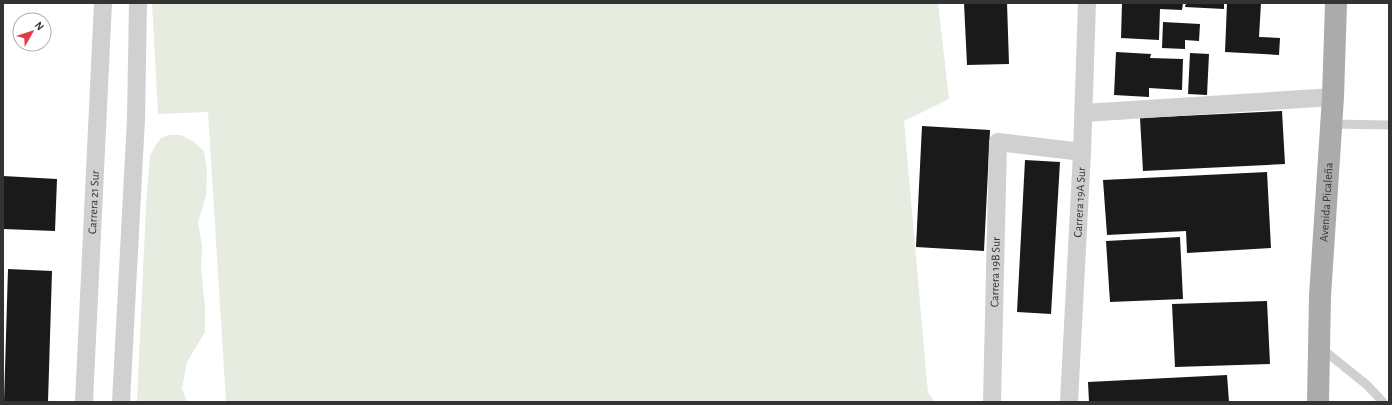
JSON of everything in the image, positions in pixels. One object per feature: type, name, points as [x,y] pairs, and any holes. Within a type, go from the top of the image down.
[{"type":"main road","name":"Avenida Picaleña","points":[[1318,402],[1320,296],[1332,124],[1336,3]]},
{"type":"street","name":"Carrera 21 Sur","points":[[84,402],[103,3]]},
{"type":"street","points":[[121,402],[136,119],[138,3]]},
{"type":"street","name":"Carrera 19A Sur","points":[[1069,402],[1084,113],[1087,3]]},
{"type":"street","points":[[1084,113],[1333,97]]},
{"type":"street","name":"Carrera 19B Sur","points":[[992,402],[998,142],[1082,152]]},
{"type":"lane","points":[[1332,124],[1389,125]]},
{"type":"lane","points":[[1319,347],[1367,385],[1383,402]]},
{"type":"shaded area","points":[[152,3],[938,3],[949,99],[904,121],[928,393],[935,402],[226,402],[208,112],[158,114]]},
{"type":"shaded area","points":[[169,135],[181,135],[194,142],[204,151],[207,170],[206,196],[198,222],[202,247],[201,269],[205,307],[205,332],[187,362],[182,388],[187,402],[137,402],[146,206],[150,156],[161,138]]},
{"type":"building","points":[[964,3],[1007,3],[1009,64],[967,65]]},
{"type":"building","points":[[1122,3],[1183,3],[1182,10],[1160,9],[1159,40],[1121,38]]},
{"type":"building","points":[[1186,3],[1224,3],[1224,9],[1185,7]]},
{"type":"building","points":[[1227,3],[1261,3],[1259,37],[1280,38],[1279,55],[1225,52]]},
{"type":"building","points":[[1163,22],[1200,24],[1199,41],[1185,40],[1185,49],[1162,48]]},
{"type":"building","points":[[1116,52],[1151,54],[1150,58],[1183,59],[1182,90],[1149,88],[1149,97],[1114,95]]},
{"type":"building","points":[[1190,53],[1209,54],[1207,95],[1188,94]]},
{"type":"building","points":[[1282,111],[1285,164],[1143,171],[1140,118]]},
{"type":"building","points":[[922,126],[990,130],[984,251],[916,247]]},
{"type":"building","points":[[1025,160],[1060,162],[1051,314],[1017,312]]},
{"type":"building","points":[[1267,172],[1271,248],[1187,253],[1186,231],[1107,235],[1103,180]]},
{"type":"building","points":[[3,176],[57,179],[55,231],[3,229]]},
{"type":"building","points":[[1180,237],[1183,299],[1110,302],[1106,241]]},
{"type":"building","points":[[8,269],[52,271],[48,402],[4,402]]},
{"type":"building","points":[[1267,301],[1270,364],[1175,367],[1172,304]]},
{"type":"building","points":[[1227,375],[1229,402],[1089,402],[1088,382]]}]
